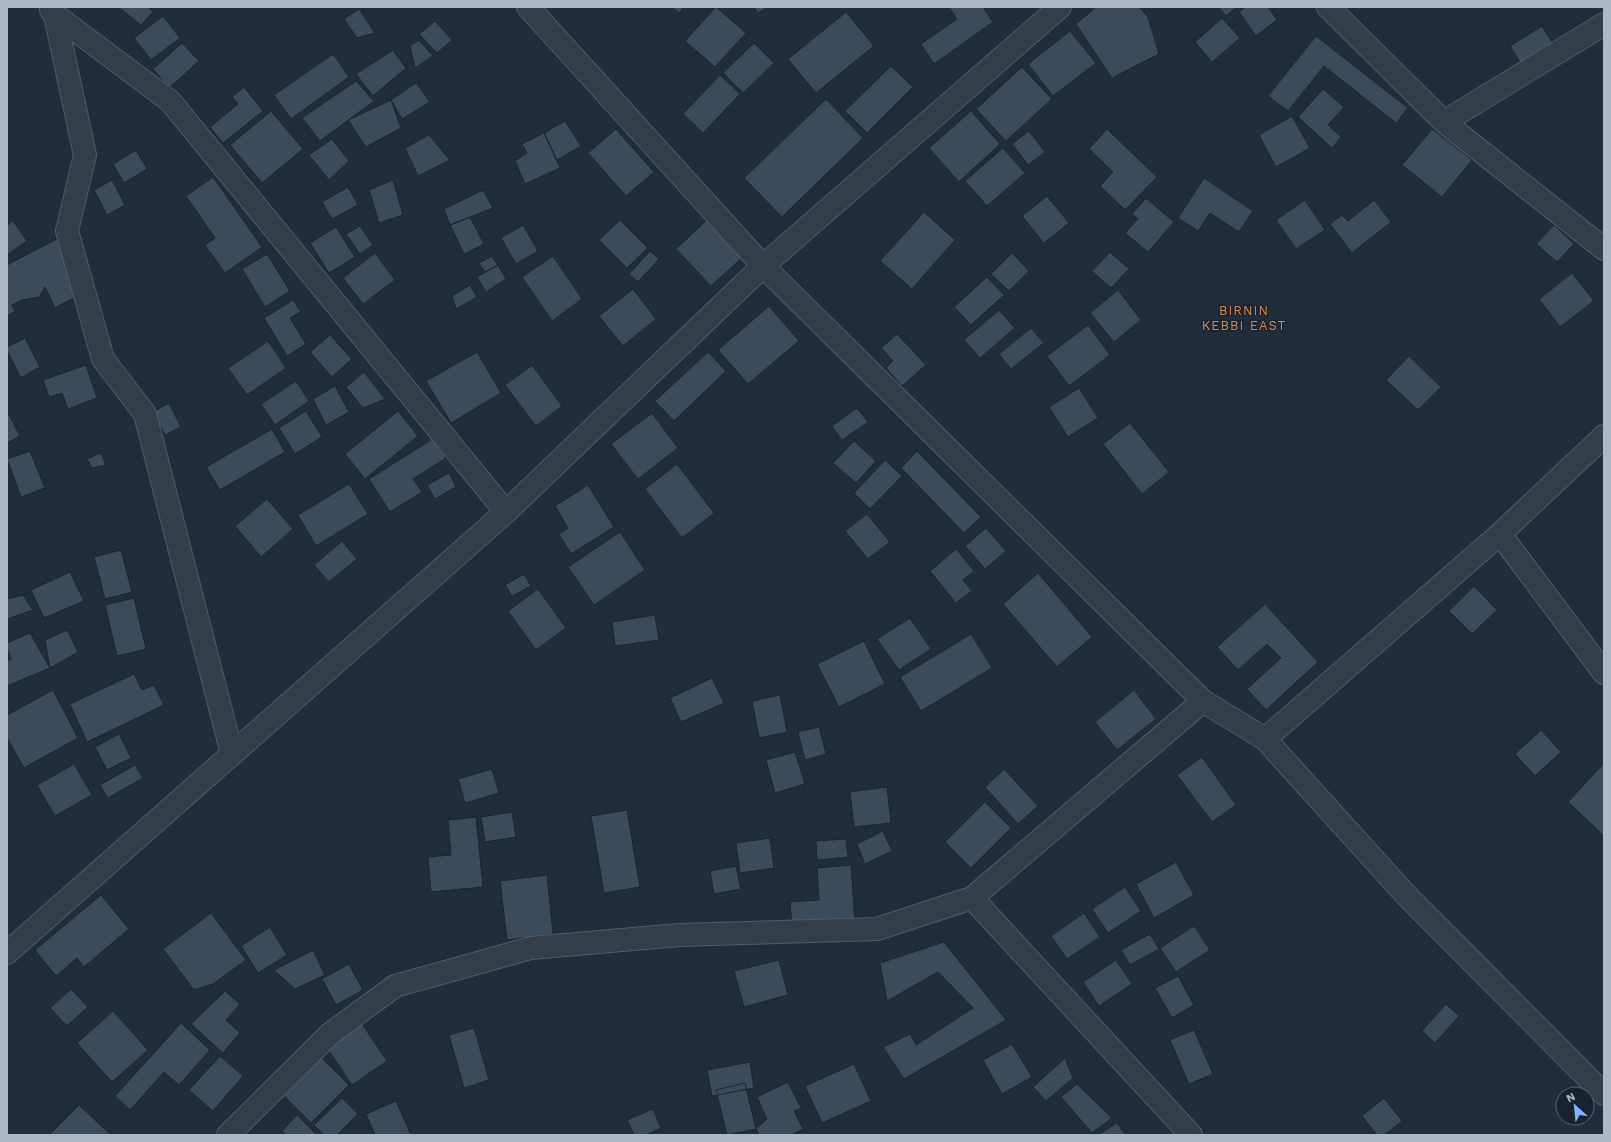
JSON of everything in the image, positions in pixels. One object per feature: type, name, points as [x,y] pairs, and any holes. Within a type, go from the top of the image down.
[{"type":"street","points":[[528,7],[762,266],[1203,700],[1265,739],[1406,895],[1604,1094]]},
{"type":"street","points":[[7,953],[506,512],[762,266],[1060,7]]},
{"type":"street","points":[[1328,7],[1444,122],[1604,249]]},
{"type":"street","points":[[52,11],[170,101],[506,512]]},
{"type":"street","points":[[52,11],[85,155],[67,230],[103,359],[145,414],[232,754]]},
{"type":"street","points":[[1444,122],[1604,24]]},
{"type":"street","points":[[1265,739],[1500,534],[1604,436]]},
{"type":"street","points":[[1500,534],[1604,673]]},
{"type":"street","points":[[228,1135],[330,1034],[395,986],[531,948],[678,934],[877,929],[972,898],[1203,700]]},
{"type":"street","points":[[972,898],[1192,1135]]},
{"type":"building","points":[[118,7],[148,7],[153,12],[141,25]]},
{"type":"building","points":[[672,7],[684,7],[679,13]]},
{"type":"building","points":[[716,7],[746,33],[715,67],[685,41]]},
{"type":"building","points":[[754,7],[768,7],[758,13]]},
{"type":"building","points":[[949,7],[983,7],[993,22],[934,64],[921,44],[957,19]]},
{"type":"building","points":[[1096,7],[1139,7],[1148,17],[1159,54],[1112,78],[1076,24]]},
{"type":"building","points":[[1219,7],[1237,7],[1226,16]]},
{"type":"building","points":[[1245,7],[1268,7],[1277,20],[1256,36],[1239,12]]},
{"type":"building","points":[[359,9],[375,33],[357,38],[344,19]]},
{"type":"building","points":[[846,12],[874,46],[816,93],[788,59]]},
{"type":"building","points":[[163,16],[180,38],[151,60],[134,38]]},
{"type":"building","points":[[1222,18],[1240,38],[1212,62],[1195,42]]},
{"type":"building","points":[[435,21],[452,40],[437,53],[419,34]]},
{"type":"building","points":[[1542,26],[1554,45],[1522,65],[1510,46]]},
{"type":"building","points":[[1070,31],[1096,63],[1053,96],[1028,64]]},
{"type":"building","points":[[1316,36],[1408,108],[1396,123],[1324,66],[1288,111],[1268,96]]},
{"type":"building","points":[[419,40],[433,56],[415,68],[410,46]]},
{"type":"building","points":[[182,43],[199,61],[169,88],[153,69]]},
{"type":"building","points":[[754,43],[774,63],[743,93],[723,73]]},
{"type":"building","points":[[393,50],[406,68],[373,96],[356,74]]},
{"type":"building","points":[[333,54],[349,77],[291,119],[274,95]]},
{"type":"building","points":[[891,66],[913,87],[867,133],[845,111]]},
{"type":"building","points":[[1022,67],[1052,99],[1006,141],[976,109]]},
{"type":"building","points":[[720,75],[740,94],[703,133],[683,114]]},
{"type":"building","points":[[356,81],[374,101],[320,141],[302,118]]},
{"type":"building","points":[[416,83],[430,102],[402,119],[391,100]]},
{"type":"building","points":[[244,87],[263,111],[223,143],[210,127],[238,104],[232,97]]},
{"type":"building","points":[[1323,89],[1344,107],[1328,125],[1341,137],[1332,148],[1298,117]]},
{"type":"building","points":[[826,99],[863,138],[782,217],[744,178]]},
{"type":"building","points":[[391,100],[401,128],[366,147],[348,120]]},
{"type":"building","points":[[271,111],[303,149],[262,183],[230,145]]},
{"type":"building","points":[[971,111],[1000,144],[959,182],[929,148]]},
{"type":"building","points":[[1292,116],[1310,148],[1276,167],[1259,135]]},
{"type":"building","points":[[565,121],[581,146],[557,160],[544,133]]},
{"type":"building","points":[[616,129],[654,172],[626,196],[588,153]]},
{"type":"building","points":[[1107,129],[1157,177],[1125,210],[1100,186],[1113,172],[1089,149]]},
{"type":"building","points":[[1432,129],[1472,160],[1442,197],[1402,165]]},
{"type":"building","points":[[1029,131],[1045,152],[1028,165],[1012,144]]},
{"type":"building","points":[[544,133],[560,168],[525,184],[515,161],[527,153],[522,144]]},
{"type":"building","points":[[429,135],[450,160],[418,176],[405,148]]},
{"type":"building","points":[[332,139],[349,161],[329,180],[309,155]]},
{"type":"building","points":[[1003,148],[1025,173],[987,206],[965,181]]},
{"type":"building","points":[[136,150],[147,169],[124,183],[113,164]]},
{"type":"building","points":[[213,177],[262,247],[225,273],[205,245],[215,238],[186,196]]},
{"type":"building","points":[[1204,178],[1253,211],[1239,232],[1210,213],[1198,231],[1178,218]]},
{"type":"building","points":[[112,180],[125,205],[107,215],[94,190]]},
{"type":"building","points":[[393,180],[403,215],[379,223],[369,190]]},
{"type":"building","points":[[348,187],[358,205],[332,219],[322,202]]},
{"type":"building","points":[[483,190],[493,208],[450,225],[444,209]]},
{"type":"building","points":[[1047,196],[1069,223],[1044,243],[1022,216]]},
{"type":"building","points":[[1146,198],[1174,222],[1148,252],[1125,233],[1138,219],[1132,214]]},
{"type":"building","points":[[1305,200],[1325,230],[1296,249],[1276,220]]},
{"type":"building","points":[[1374,200],[1391,222],[1352,253],[1330,224],[1342,215],[1348,221]]},
{"type":"building","points":[[924,212],[955,240],[912,289],[880,261]]},
{"type":"building","points":[[470,217],[484,244],[464,254],[450,225]]},
{"type":"building","points":[[710,217],[745,255],[711,286],[676,249]]},
{"type":"building","points":[[620,220],[648,248],[627,268],[599,240]]},
{"type":"building","points":[[13,221],[27,241],[7,255],[7,225]]},
{"type":"building","points":[[523,225],[538,251],[516,264],[501,238]]},
{"type":"building","points":[[1554,225],[1574,244],[1557,262],[1536,244]]},
{"type":"building","points":[[360,226],[373,245],[360,254],[346,234]]},
{"type":"building","points":[[336,227],[355,257],[329,273],[310,243]]},
{"type":"building","points":[[57,239],[85,292],[55,308],[45,287],[39,297],[22,300],[12,305],[15,311],[7,316],[7,265]]},
{"type":"building","points":[[650,251],[659,259],[638,282],[629,274]]},
{"type":"building","points":[[1110,252],[1129,269],[1111,288],[1092,271]]},
{"type":"building","points":[[375,253],[395,280],[363,304],[343,278]]},
{"type":"building","points":[[1012,253],[1029,271],[1009,291],[991,274]]},
{"type":"building","points":[[267,254],[290,291],[265,307],[242,269]]},
{"type":"building","points":[[492,256],[498,265],[485,272],[479,263]]},
{"type":"building","points":[[553,256],[582,299],[552,321],[522,277]]},
{"type":"building","points":[[498,265],[506,279],[486,292],[477,277]]},
{"type":"building","points":[[1572,273],[1594,301],[1560,327],[1539,299]]},
{"type":"building","points":[[987,277],[1004,295],[971,325],[954,307]]},
{"type":"building","points":[[470,285],[477,297],[456,309],[452,296]]},
{"type":"building","points":[[633,289],[656,319],[623,346],[599,316]]},
{"type":"building","points":[[1118,290],[1141,320],[1114,342],[1090,313]]},
{"type":"building","points":[[293,300],[301,312],[290,318],[306,344],[287,356],[264,318]]},
{"type":"building","points":[[769,306],[799,341],[748,384],[718,350]]},
{"type":"building","points":[[999,310],[1015,328],[980,358],[964,340]]},
{"type":"building","points":[[1088,325],[1110,355],[1069,386],[1047,356]]},
{"type":"building","points":[[1031,328],[1044,343],[1011,369],[999,354]]},
{"type":"building","points":[[897,334],[926,365],[902,386],[886,368],[893,361],[881,348]]},
{"type":"building","points":[[330,335],[352,359],[332,377],[310,352]]},
{"type":"building","points":[[25,338],[40,367],[21,378],[7,350],[7,347]]},
{"type":"building","points":[[268,341],[286,368],[247,395],[228,368]]},
{"type":"building","points":[[477,352],[501,393],[451,423],[426,381]]},
{"type":"building","points":[[708,352],[726,371],[674,421],[655,401]]},
{"type":"building","points":[[1409,356],[1441,387],[1418,410],[1386,380]]},
{"type":"building","points":[[86,365],[97,398],[68,409],[62,393],[49,397],[43,380]]},
{"type":"building","points":[[532,365],[562,406],[536,426],[505,385]]},
{"type":"building","points":[[364,372],[385,399],[363,408],[346,387]]},
{"type":"building","points":[[296,381],[309,401],[275,425],[261,404]]},
{"type":"building","points":[[335,386],[349,412],[326,425],[313,399]]},
{"type":"building","points":[[1079,388],[1098,418],[1068,437],[1049,407]]},
{"type":"building","points":[[169,403],[181,427],[165,435],[153,412]]},
{"type":"building","points":[[857,408],[868,422],[842,440],[832,426]]},
{"type":"building","points":[[7,411],[20,436],[7,443]]},
{"type":"building","points":[[306,411],[322,437],[295,454],[279,428]]},
{"type":"building","points":[[398,411],[418,436],[365,479],[345,454]]},
{"type":"building","points":[[652,413],[678,448],[638,479],[611,444]]},
{"type":"building","points":[[1130,423],[1169,472],[1142,494],[1103,444]]},
{"type":"building","points":[[272,429],[285,452],[220,490],[206,467]]},
{"type":"building","points":[[434,438],[446,458],[413,479],[422,492],[390,512],[369,479]]},
{"type":"building","points":[[854,441],[876,461],[856,483],[833,463]]},
{"type":"building","points":[[30,451],[45,488],[21,497],[7,459]]},
{"type":"building","points":[[917,451],[981,517],[964,533],[901,468]]},
{"type":"building","points":[[101,453],[106,465],[92,468],[87,459]]},
{"type":"building","points":[[885,460],[902,476],[870,509],[854,493]]},
{"type":"building","points":[[677,464],[714,513],[682,538],[645,489]]},
{"type":"building","points":[[449,473],[456,487],[435,499],[427,485]]},
{"type":"building","points":[[349,484],[368,514],[316,546],[298,515]]},
{"type":"building","points":[[588,485],[614,527],[571,554],[559,534],[568,528],[555,506]]},
{"type":"building","points":[[267,499],[293,529],[261,557],[235,526]]},
{"type":"building","points":[[867,514],[890,542],[868,559],[845,531]]},
{"type":"building","points":[[986,528],[1006,551],[985,569],[965,546]]},
{"type":"building","points":[[620,532],[645,570],[594,605],[568,567]]},
{"type":"building","points":[[342,541],[357,559],[329,582],[314,565]]},
{"type":"building","points":[[956,549],[974,571],[963,580],[972,591],[956,603],[930,571]]},
{"type":"building","points":[[121,550],[132,592],[105,599],[94,557]]},
{"type":"building","points":[[70,572],[84,601],[44,618],[31,590]]},
{"type":"building","points":[[1038,573],[1092,637],[1057,667],[1003,604]]},
{"type":"building","points":[[524,574],[531,586],[512,596],[505,585]]},
{"type":"building","points":[[1474,586],[1497,610],[1472,634],[1449,611]]},
{"type":"building","points":[[538,589],[566,628],[536,650],[508,611]]},
{"type":"building","points":[[23,595],[33,610],[7,619],[7,599]]},
{"type":"building","points":[[134,598],[146,649],[117,656],[105,605]]},
{"type":"building","points":[[1265,604],[1318,662],[1266,710],[1247,689],[1281,658],[1267,644],[1238,670],[1217,647]]},
{"type":"building","points":[[655,615],[659,640],[615,646],[612,622]]},
{"type":"building","points":[[910,618],[931,649],[899,670],[877,639]]},
{"type":"building","points":[[67,630],[78,652],[50,668],[45,640]]},
{"type":"building","points":[[30,633],[50,668],[7,686],[7,661],[11,659],[7,648],[7,643]]},
{"type":"building","points":[[971,634],[992,668],[921,711],[900,677]]},
{"type":"building","points":[[864,641],[885,684],[839,707],[817,664]]},
{"type":"building","points":[[134,674],[142,690],[154,685],[164,705],[87,742],[70,704]]},
{"type":"building","points":[[712,678],[724,703],[681,722],[670,698]]},
{"type":"building","points":[[53,690],[78,738],[24,768],[7,738],[7,715]]},
{"type":"building","points":[[1134,690],[1156,719],[1117,750],[1095,722]]},
{"type":"building","points":[[780,695],[787,732],[759,738],[752,701]]},
{"type":"building","points":[[819,727],[826,754],[805,760],[798,732]]},
{"type":"building","points":[[1541,730],[1561,752],[1535,776],[1515,754]]},
{"type":"building","points":[[119,734],[131,758],[107,770],[95,747]]},
{"type":"building","points":[[795,752],[805,784],[775,793],[766,760]]},
{"type":"building","points":[[1202,757],[1236,805],[1212,822],[1177,775]]},
{"type":"building","points":[[1604,763],[1604,836],[1568,802]]},
{"type":"building","points":[[74,764],[92,795],[55,816],[37,785]]},
{"type":"building","points":[[135,765],[143,778],[108,798],[100,785]]},
{"type":"building","points":[[492,769],[499,793],[465,803],[458,779]]},
{"type":"building","points":[[1004,769],[1038,806],[1018,824],[985,787]]},
{"type":"building","points":[[887,787],[891,823],[854,827],[850,792]]},
{"type":"building","points":[[985,802],[1011,828],[971,868],[945,842]]},
{"type":"building","points":[[627,810],[640,887],[604,893],[591,816]]},
{"type":"building","points":[[512,812],[516,837],[485,842],[481,817]]},
{"type":"building","points":[[476,817],[483,887],[431,892],[428,857],[451,855],[448,820]]},
{"type":"building","points":[[883,831],[892,851],[865,864],[857,844]]},
{"type":"building","points":[[770,838],[774,868],[740,873],[736,843]]},
{"type":"building","points":[[846,839],[848,857],[817,860],[816,841]]},
{"type":"building","points":[[1176,862],[1194,895],[1154,918],[1136,884]]},
{"type":"building","points":[[851,865],[855,923],[792,927],[790,902],[819,900],[817,868]]},
{"type":"building","points":[[736,866],[741,889],[714,894],[710,871]]},
{"type":"building","points":[[547,875],[553,934],[507,940],[500,881]]},
{"type":"building","points":[[1125,887],[1141,911],[1108,933],[1092,909]]},
{"type":"building","points":[[101,895],[129,929],[84,967],[77,958],[56,976],[35,950]]},
{"type":"building","points":[[211,913],[246,960],[213,984],[194,990],[163,949]]},
{"type":"building","points":[[1084,913],[1100,937],[1067,959],[1051,936]]},
{"type":"building","points":[[1194,926],[1210,950],[1176,972],[1160,948]]},
{"type":"building","points":[[270,927],[287,955],[258,973],[241,946]]},
{"type":"building","points":[[1150,934],[1159,949],[1130,965],[1121,950]]},
{"type":"building","points":[[944,942],[1006,1020],[904,1079],[883,1047],[910,1034],[916,1045],[973,1008],[938,972],[887,1001],[880,963]]},
{"type":"building","points":[[313,950],[325,975],[295,989],[274,970]]},
{"type":"building","points":[[779,960],[788,995],[744,1007],[734,971]]},
{"type":"building","points":[[1116,960],[1132,984],[1099,1006],[1083,982]]},
{"type":"building","points":[[349,964],[363,990],[336,1005],[322,979]]},
{"type":"building","points":[[1178,976],[1194,1005],[1172,1018],[1155,988]]},
{"type":"building","points":[[71,989],[88,1007],[67,1026],[50,1008]]},
{"type":"building","points":[[225,991],[240,1004],[226,1020],[240,1033],[223,1053],[191,1024]]},
{"type":"building","points":[[1446,1004],[1459,1016],[1435,1043],[1422,1031]]},
{"type":"building","points":[[113,1011],[148,1050],[112,1082],[77,1043]]},
{"type":"building","points":[[181,1023],[210,1050],[179,1085],[164,1072],[130,1110],[115,1096]]},
{"type":"building","points":[[362,1024],[387,1061],[352,1085],[327,1048]]},
{"type":"building","points":[[474,1028],[489,1080],[464,1088],[449,1035]]},
{"type":"building","points":[[1194,1030],[1213,1074],[1189,1084],[1170,1040]]},
{"type":"building","points":[[1012,1044],[1032,1077],[1002,1094],[983,1060]]},
{"type":"building","points":[[220,1056],[243,1076],[213,1111],[189,1090]]},
{"type":"building","points":[[322,1058],[349,1085],[311,1123],[284,1096]]},
{"type":"building","points":[[1065,1058],[1073,1078],[1046,1101],[1033,1087]]},
{"type":"building","points":[[750,1062],[754,1088],[712,1096],[707,1070]]},
{"type":"building","points":[[854,1064],[871,1101],[822,1123],[805,1086]]},
{"type":"building","points":[[788,1082],[801,1108],[794,1111],[803,1129],[791,1135],[759,1135],[756,1129],[767,1119],[757,1097]]},
{"type":"building","points":[[745,1083],[756,1129],[727,1135],[716,1090]]},
{"type":"building","points":[[1077,1084],[1112,1118],[1092,1133],[1061,1097]]},
{"type":"building","points":[[342,1098],[358,1114],[337,1135],[324,1135],[314,1125]]},
{"type":"building","points":[[1384,1098],[1402,1121],[1384,1135],[1377,1135],[1362,1116]]},
{"type":"building","points":[[396,1101],[411,1135],[375,1135],[366,1114]]},
{"type":"building","points":[[79,1105],[111,1135],[49,1135]]},
{"type":"building","points":[[653,1109],[661,1128],[646,1135],[634,1135],[627,1120]]},
{"type":"building","points":[[297,1115],[317,1135],[286,1135],[282,1131]]},
{"type":"building","points":[[1117,1123],[1126,1135],[1098,1135]]},
{"type":"district","name":"BIRNIN KEBBI EAST","points":[[1244,318]]}]
